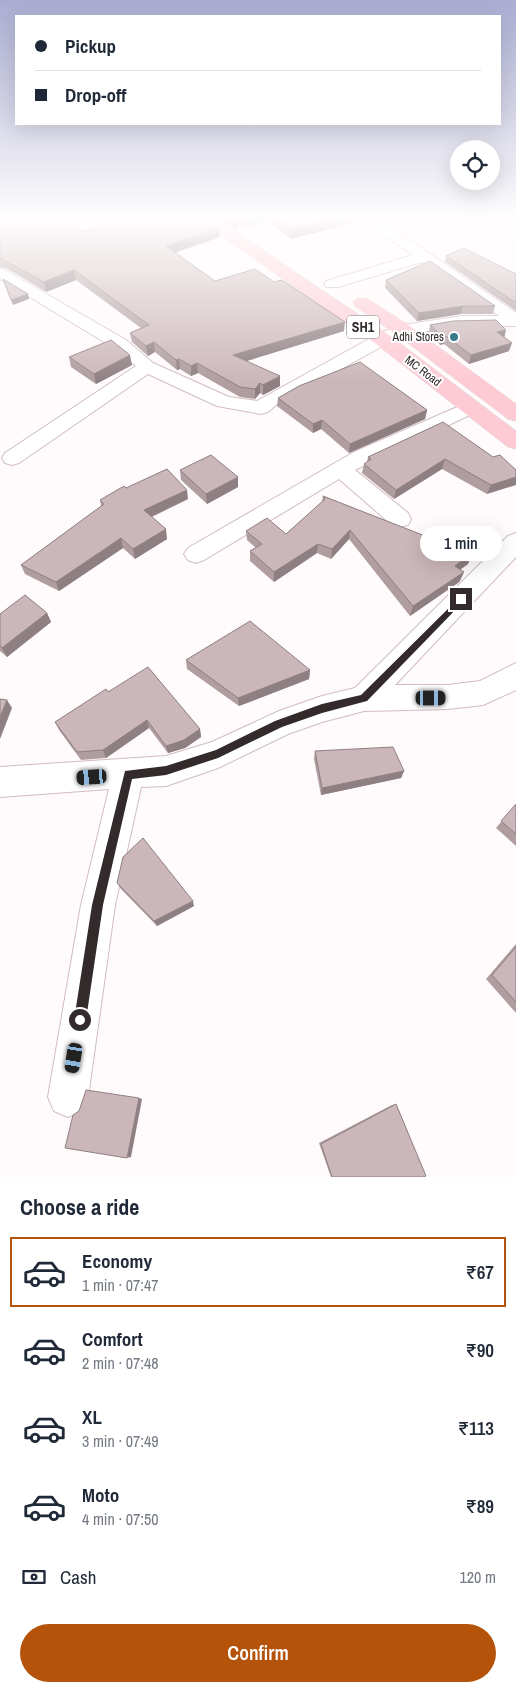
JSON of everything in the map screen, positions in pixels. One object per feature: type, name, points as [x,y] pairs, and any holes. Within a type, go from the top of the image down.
[{"type":"main road","name":"MC Road","points":[[285,273],[382,339],[516,442]]},
{"type":"main road","name":"MC Road","points":[[315,273],[403,330],[516,414]]},
{"type":"street","points":[[0,273],[120,344],[147,367],[224,402],[261,408],[269,401],[382,339],[403,330],[461,321],[516,320]]},
{"type":"street","points":[[332,284],[369,273]]},
{"type":"street","points":[[448,273],[480,293],[516,320]]},
{"type":"street","points":[[12,458],[147,367]]},
{"type":"street","points":[[196,554],[361,457],[471,407]]},
{"type":"street","points":[[341,469],[400,519]]},
{"type":"street","points":[[364,698],[516,542]]},
{"type":"street","points":[[0,782],[166,771],[218,754],[279,724],[322,708],[364,698],[448,697],[483,693],[516,676]]},
{"type":"street","points":[[68,1097],[98,905],[128,774]]},
{"type":"building","points":[[27,273],[67,273],[44,282]]},
{"type":"building","points":[[78,273],[204,273],[215,281],[242,273],[261,273],[274,282],[282,280],[345,322],[233,355],[280,376],[263,385],[260,383],[255,389],[240,387],[197,363],[191,366],[179,359],[176,360],[154,342],[146,346],[130,333],[149,325]]},
{"type":"building","points":[[402,273],[447,273],[495,306],[463,306],[419,313],[386,280]]},
{"type":"building","points":[[471,273],[516,274],[516,303]]},
{"type":"building","points":[[3,279],[28,294],[11,300]]},
{"type":"building","points":[[496,320],[506,330],[497,332],[512,343],[471,355],[446,336],[442,336],[430,325],[453,321]]},
{"type":"building","points":[[111,340],[130,355],[94,374],[69,357]]},
{"type":"building","points":[[360,362],[427,410],[350,444],[322,420],[313,424],[278,398],[299,386]]},
{"type":"building","points":[[443,422],[493,457],[500,455],[516,470],[516,477],[491,485],[445,459],[396,490],[364,464],[371,459],[368,457]]},
{"type":"building","points":[[211,455],[238,477],[206,494],[180,470]]},
{"type":"building","points":[[167,469],[187,490],[144,510],[166,529],[133,549],[121,538],[56,582],[21,565],[104,504],[100,500],[124,486],[126,488]]},
{"type":"building","points":[[323,496],[471,554],[455,566],[464,572],[413,606],[350,530],[332,549],[318,544],[274,572],[250,551],[262,544],[246,531],[267,518],[286,534],[325,499]]},
{"type":"building","points":[[25,595],[47,613],[2,648],[0,646],[0,614]]},
{"type":"building","points":[[250,621],[310,670],[238,698],[186,660]]},
{"type":"building","points":[[148,667],[200,729],[184,740],[166,746],[147,720],[103,750],[77,752],[55,722],[106,689],[108,692]]},
{"type":"building","points":[[0,699],[7,700],[0,717]]},
{"type":"building","points":[[393,747],[404,771],[322,788],[315,751]]},
{"type":"building","points":[[516,804],[516,834],[501,821]]},
{"type":"building","points":[[143,838],[193,901],[154,921],[117,883],[123,857]]},
{"type":"building","points":[[516,947],[516,1002],[492,975]]},
{"type":"building","points":[[86,1090],[139,1098],[127,1158],[65,1148],[73,1115],[79,1111]]},
{"type":"building","points":[[396,1104],[426,1176],[332,1177],[321,1144]]},
{"type":"place","name":"Adhi Stores","points":[[454,337]]},
{"type":"route","points":[[80,1020],[98,905],[128,774],[166,771],[218,754],[279,724],[322,708],[364,698],[461,599]]}]
